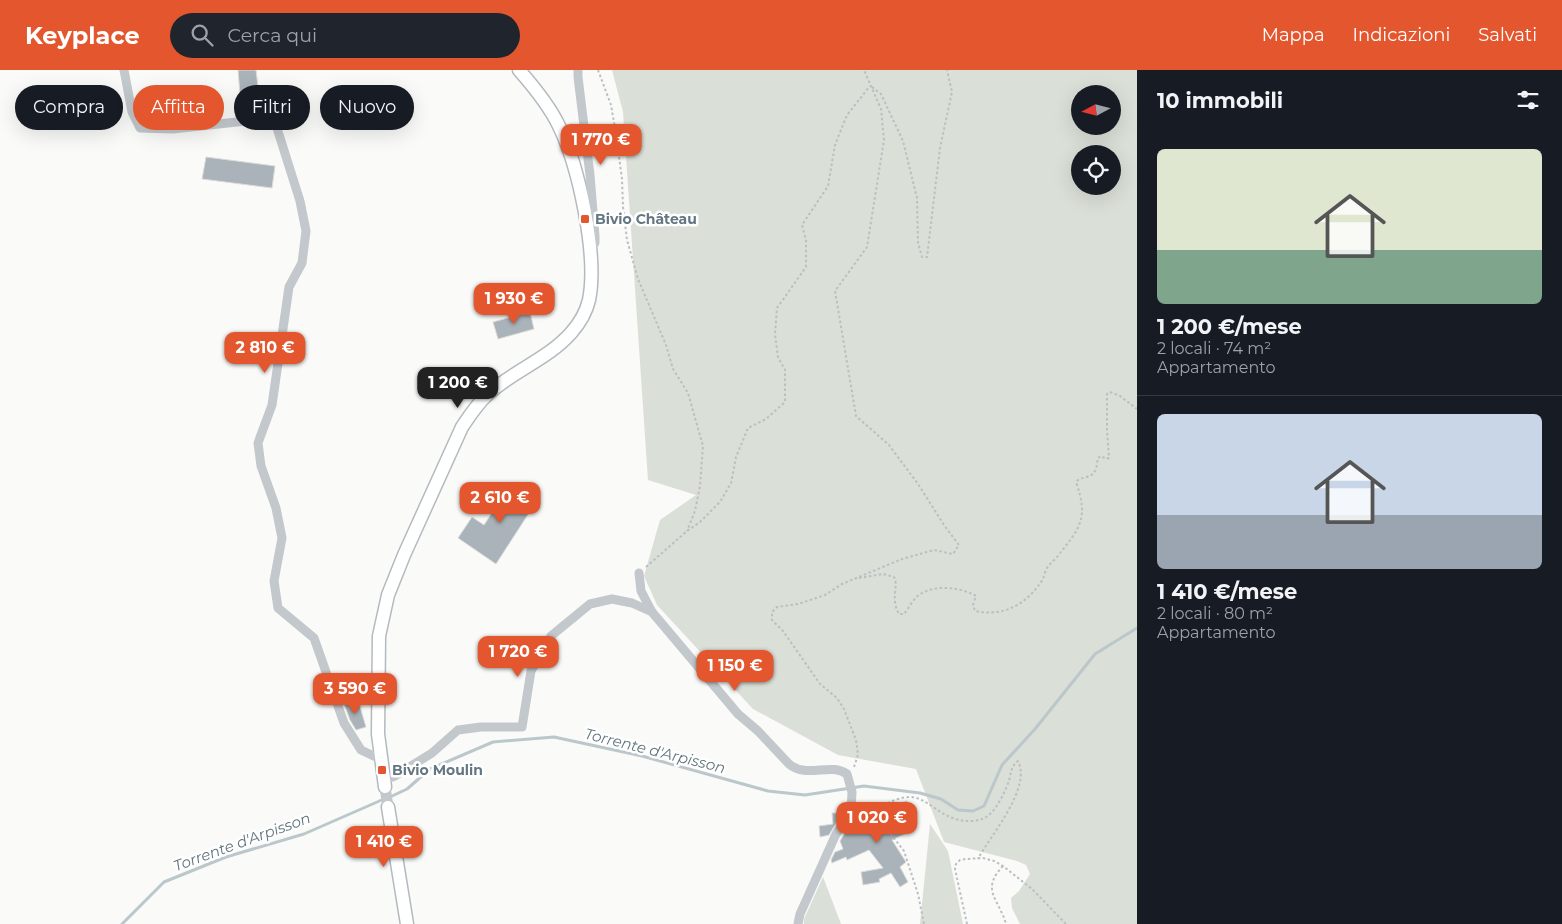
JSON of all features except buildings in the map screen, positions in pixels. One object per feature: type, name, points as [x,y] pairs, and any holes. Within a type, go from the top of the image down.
[{"type":"main road","points":[[384,784],[378,734],[379,636],[388,595],[401,563],[462,427],[474,409],[488,394],[555,348],[580,322],[588,302],[592,281],[590,247],[575,170],[559,126],[545,103],[519,70]]},
{"type":"main road","points":[[388,807],[407,924]]},
{"type":"street","points":[[124,70],[132,112],[140,128],[172,129],[255,120],[276,125],[300,201],[306,231],[302,262],[289,288],[272,405],[258,443],[261,466],[276,508],[282,538],[274,581],[278,608],[314,638],[344,723],[361,750],[380,759]]},
{"type":"street","points":[[578,70],[595,236],[595,243],[590,247]]},
{"type":"street","points":[[639,573],[641,591],[652,612],[738,714],[758,731],[794,769],[809,771],[837,770],[848,778],[852,792],[851,811],[836,834],[800,914],[798,924]]},
{"type":"street","points":[[388,807],[384,784],[432,753],[458,730],[481,727],[522,726],[531,671],[550,636],[590,604],[612,599],[632,603],[652,612]]},
{"type":"path","points":[[598,70],[611,105],[622,179],[627,240],[635,269],[666,345],[673,369],[688,393],[703,446],[700,486],[695,511],[687,531]]},
{"type":"path","points":[[848,778],[858,755],[856,740],[844,709],[837,698],[820,684],[783,631],[772,620],[772,612],[777,607],[798,604],[825,594],[902,559],[934,550],[953,554],[959,545],[889,445],[856,416],[846,346],[834,291],[867,246],[884,140],[881,109],[864,70]]},
{"type":"path","points":[[870,86],[881,94],[903,141],[918,198],[918,243],[922,257],[927,257],[940,148],[952,92],[947,70]]},
{"type":"path","points":[[639,573],[700,522],[720,502],[732,483],[736,457],[748,428],[766,419],[785,402],[785,370],[778,358],[775,334],[776,308],[806,267],[806,240],[802,225],[828,186],[835,145],[847,115],[870,86]]},
{"type":"path","points":[[858,578],[883,574],[894,577],[896,581],[894,604],[899,614],[904,614],[919,595],[933,589],[966,591],[973,594],[976,596],[973,605],[976,611],[984,613],[1013,609],[1028,598],[1043,578],[1047,568],[1057,558],[1079,528],[1082,516],[1076,482],[1083,477],[1092,475],[1098,458],[1101,456],[1106,459],[1109,458],[1107,394],[1110,392],[1120,396],[1137,409]]},
{"type":"path","points":[[851,811],[872,810],[894,800],[908,797],[917,798],[953,819],[964,821],[982,819],[991,814],[999,801],[1014,764],[1018,761],[1021,767],[1020,782],[1015,796],[997,831],[985,845],[978,859]]},
{"type":"path","points":[[872,810],[904,851],[918,894],[924,924]]},
{"type":"path","points":[[967,924],[955,869],[956,864],[960,860],[978,859],[994,861],[1003,866],[1038,894],[1066,924]]},
{"type":"path","points":[[1003,866],[992,880],[991,887],[1006,924]]},
{"type":"shaded area","points":[[612,70],[1137,70],[1137,924],[1020,924],[1012,908],[1011,898],[1019,891],[1030,874],[1026,865],[944,842],[916,769],[838,755],[753,709],[657,605],[644,576],[660,520],[696,495],[648,480],[623,112]]},
{"type":"shaded area","points":[[930,824],[948,851],[963,924],[920,924]]},
{"type":"shaded area","points":[[823,877],[841,924],[804,924],[804,919]]},
{"type":"waterway","name":"Torrente d'Arpisson","points":[[390,797],[407,789],[430,769],[493,742],[554,737],[642,756],[768,791],[805,795],[864,786],[920,793],[941,799],[958,810],[973,811],[984,806],[1002,765],[1035,729],[1095,654],[1137,628]]},
{"type":"waterway","name":"Torrente d'Arpisson","points":[[122,924],[164,882],[226,857],[304,834],[384,799]]},
{"type":"place","name":"Bivio Château","points":[[585,219]]},
{"type":"place","name":"Bivio Moulin","points":[[382,770]]}]
